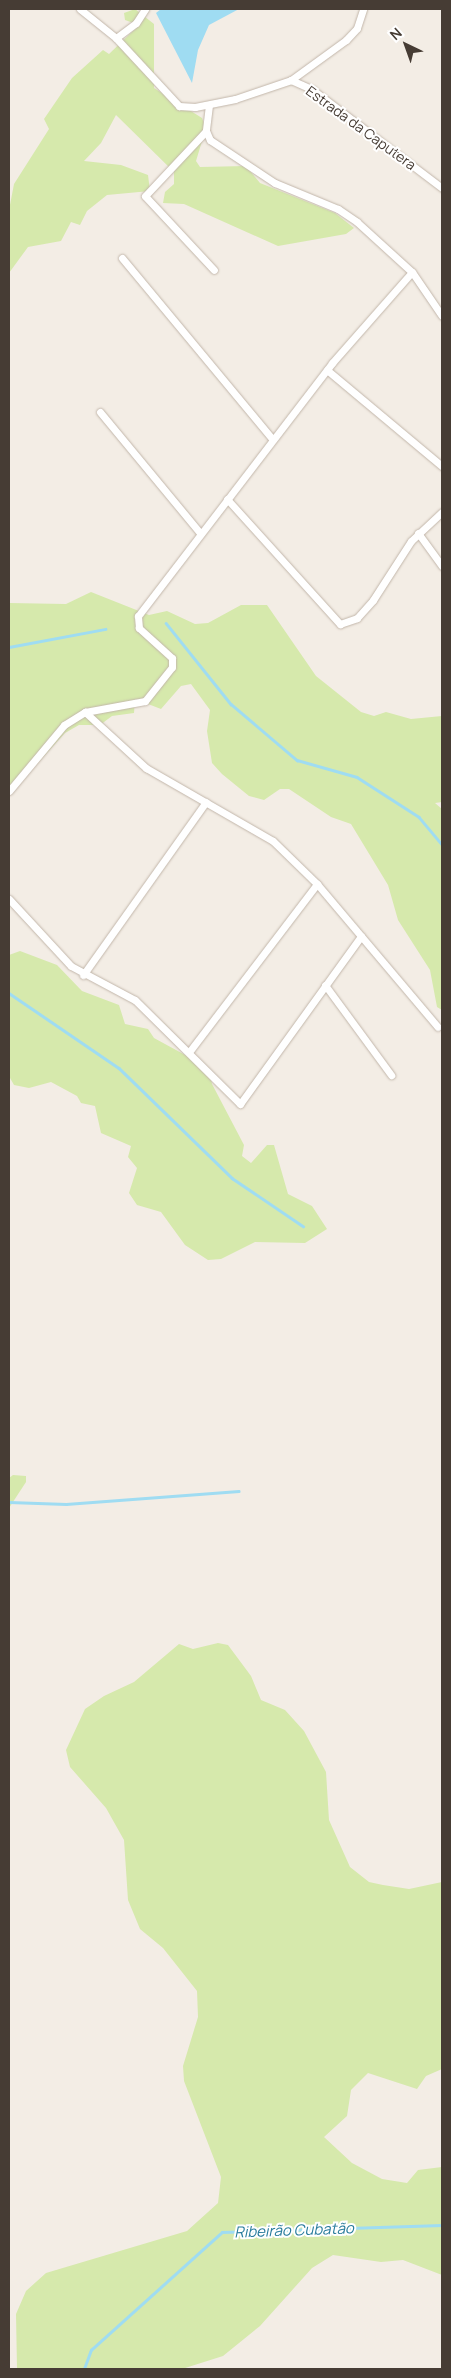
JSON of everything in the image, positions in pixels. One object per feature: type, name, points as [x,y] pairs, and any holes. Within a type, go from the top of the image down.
[{"type":"street","name":"Estrada da Caputera","points":[[80,9],[116,38],[179,106],[209,105],[292,80],[313,90],[442,188]]},
{"type":"street","points":[[116,38],[136,23],[145,9]]},
{"type":"street","points":[[292,80],[346,40],[357,28],[363,9]]},
{"type":"street","points":[[209,105],[206,130],[210,140],[275,183],[338,209],[358,222],[412,272],[442,316]]},
{"type":"street","points":[[206,130],[145,196],[214,270]]},
{"type":"street","points":[[122,258],[273,440]]},
{"type":"street","points":[[9,790],[49,738],[85,712],[138,705],[172,667],[166,650],[136,623],[227,499],[326,370],[412,272]]},
{"type":"street","points":[[326,370],[442,466]]},
{"type":"street","points":[[100,412],[201,534]]},
{"type":"street","points":[[227,499],[340,624],[357,618],[374,600],[418,533],[442,512]]},
{"type":"street","points":[[418,533],[442,566]]},
{"type":"street","points":[[85,712],[133,758],[273,841],[317,884],[438,1027]]},
{"type":"street","points":[[83,975],[206,802]]},
{"type":"street","points":[[189,1052],[317,884]]},
{"type":"street","points":[[9,899],[83,975],[134,1000],[240,1104],[361,936]]},
{"type":"street","points":[[325,985],[391,1076]]},
{"type":"green space","points":[[135,9],[154,24],[154,88],[202,118],[206,128],[196,161],[200,167],[246,166],[260,183],[335,213],[354,228],[346,234],[278,246],[184,204],[163,203],[165,192],[174,184],[174,172],[116,115],[101,143],[84,161],[121,165],[148,175],[150,191],[107,195],[87,211],[80,225],[71,222],[61,241],[28,247],[9,273],[9,210],[14,184],[49,129],[44,119],[72,78],[103,50],[109,54],[135,29],[136,24],[125,20],[124,13]]},
{"type":"green space","points":[[91,592],[149,615],[167,611],[195,624],[208,623],[241,605],[267,605],[316,676],[361,712],[374,716],[386,712],[411,719],[442,716],[442,802],[435,803],[442,809],[442,1010],[437,1007],[430,970],[398,920],[388,885],[351,824],[331,817],[289,789],[280,789],[264,800],[249,796],[222,774],[212,763],[207,731],[210,710],[191,684],[181,686],[161,709],[135,699],[134,713],[112,716],[100,725],[79,725],[65,733],[9,795],[9,603],[66,604]]},
{"type":"green space","points":[[20,951],[57,965],[82,991],[119,1005],[125,1024],[148,1029],[154,1038],[209,1068],[212,1084],[244,1145],[242,1156],[251,1163],[267,1145],[274,1145],[288,1194],[312,1206],[327,1229],[305,1243],[255,1242],[221,1259],[208,1260],[185,1245],[161,1212],[137,1205],[129,1193],[137,1168],[128,1157],[131,1146],[101,1133],[95,1106],[81,1103],[77,1096],[51,1082],[29,1088],[14,1085],[10,1078],[9,955]]},
{"type":"green space","points":[[13,1475],[26,1476],[26,1482],[9,1508],[9,1478]]},
{"type":"green space","points":[[218,1643],[228,1645],[251,1676],[261,1700],[285,1710],[304,1731],[326,1772],[329,1820],[350,1867],[369,1882],[383,1885],[409,1889],[442,1882],[442,2069],[426,2076],[417,2089],[368,2073],[351,2090],[347,2116],[324,2137],[352,2163],[382,2179],[407,2183],[418,2170],[442,2167],[442,2275],[403,2260],[381,2262],[333,2255],[312,2268],[260,2326],[223,2356],[182,2369],[17,2369],[16,2314],[26,2291],[46,2273],[187,2231],[218,2203],[221,2177],[184,2081],[183,2066],[198,2017],[197,1991],[163,1948],[140,1929],[128,1900],[124,1840],[106,1808],[70,1767],[66,1750],[85,1709],[104,1696],[134,1682],[179,1644],[193,1649]]},
{"type":"water","points":[[161,9],[239,9],[209,25],[198,50],[192,83],[156,13]]},
{"type":"waterway","points":[[166,623],[231,704],[297,760],[357,777],[419,817],[442,844]]},
{"type":"waterway","points":[[9,647],[105,629]]},
{"type":"waterway","points":[[9,993],[119,1068],[232,1178],[303,1226]]},
{"type":"waterway","points":[[9,1502],[66,1504],[239,1491]]},
{"type":"waterway","name":"Ribeirão Cubatão","points":[[84,2369],[91,2350],[222,2232],[442,2225]]}]
